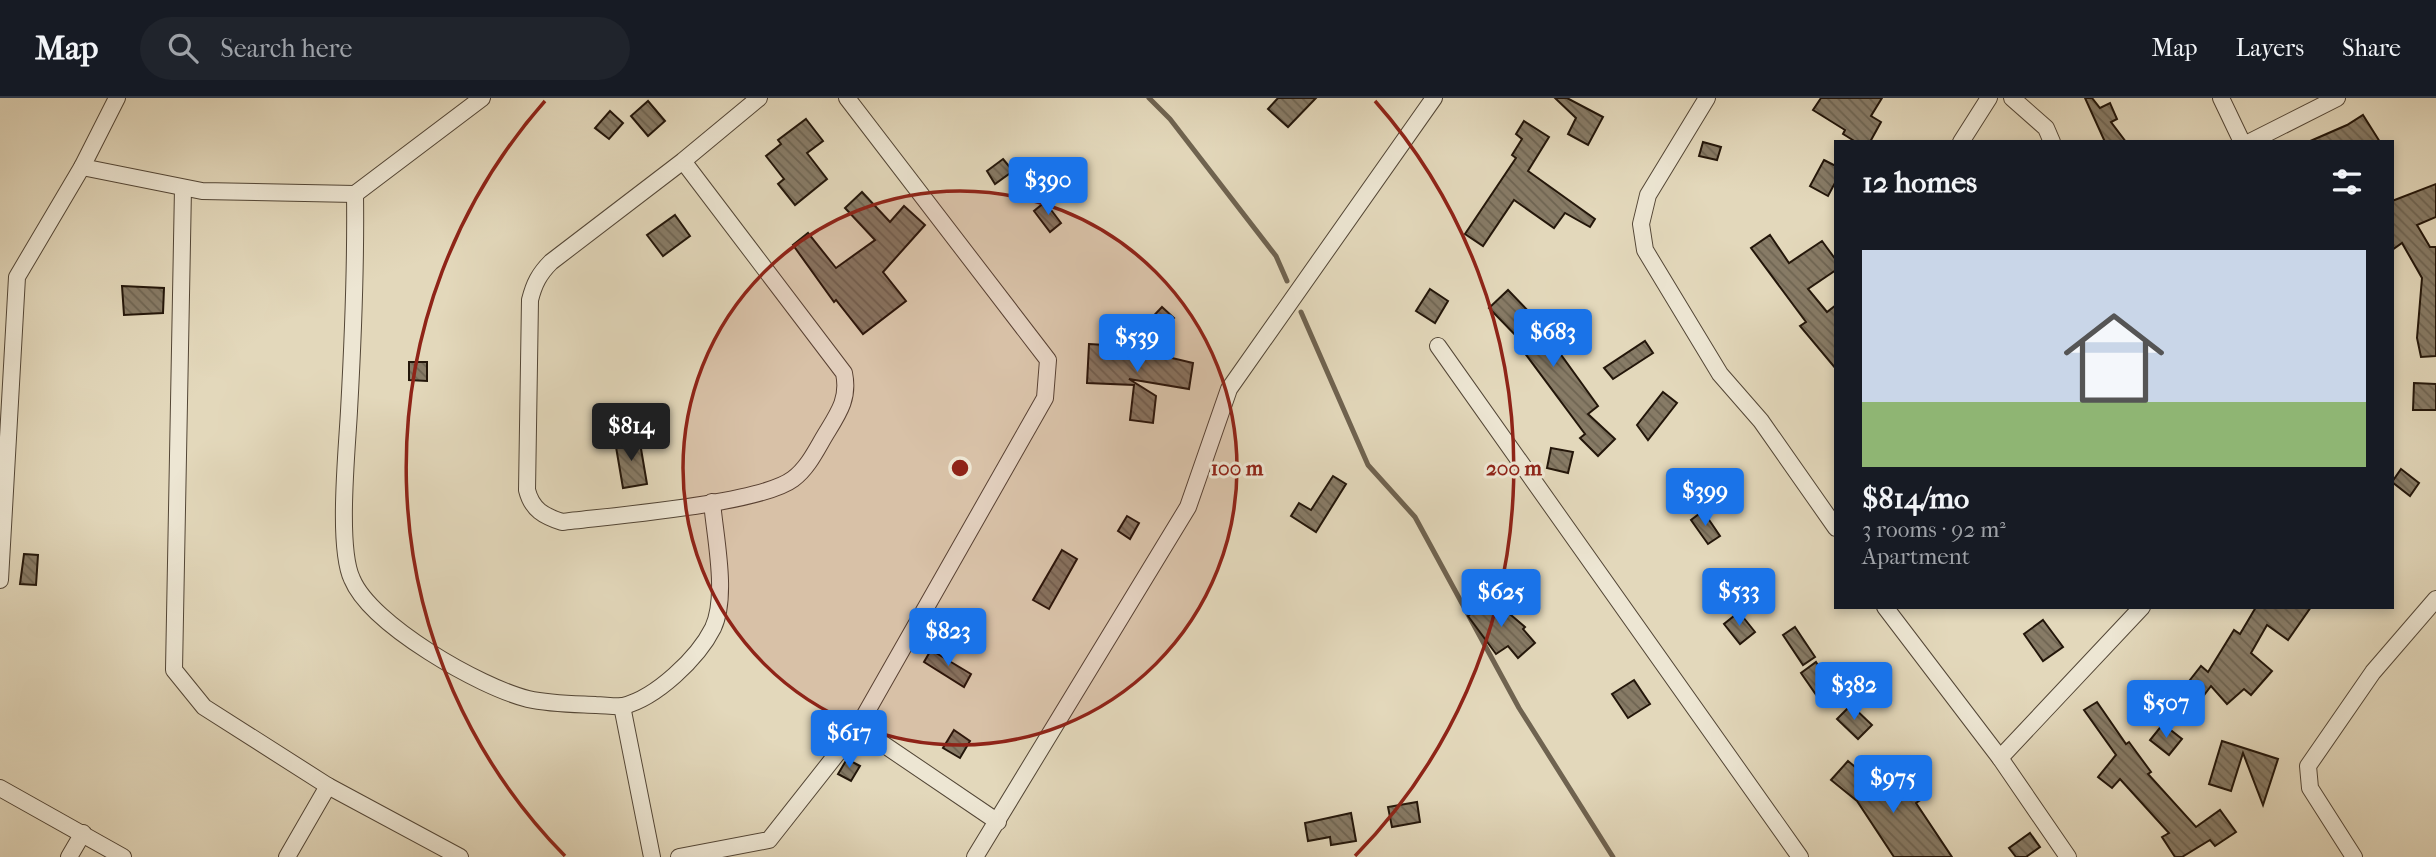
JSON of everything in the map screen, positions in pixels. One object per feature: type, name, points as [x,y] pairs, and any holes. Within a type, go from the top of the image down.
[{"type":"street","points":[[0,580],[17,277],[82,167],[117,98]]},
{"type":"street","points":[[82,167],[183,188],[355,194],[482,98]]},
{"type":"street","points":[[683,161],[844,373],[847,387],[844,402],[807,465],[792,480],[772,488],[712,502],[562,522],[538,511],[530,503],[527,490],[530,300],[533,287],[540,272],[551,262],[683,161],[759,98]]},
{"type":"street","points":[[679,857],[769,839],[858,727],[1045,398],[1048,360],[848,98]]},
{"type":"street","points":[[975,857],[1188,507],[1229,389],[1434,98]]},
{"type":"street","points":[[1707,98],[1648,195],[1641,224],[1645,250],[1720,373],[1761,421],[1834,525]]},
{"type":"street","points":[[1963,140],[1989,98]]},
{"type":"street","points":[[2012,98],[2046,128],[2051,140]]},
{"type":"street","points":[[2221,98],[2241,140]]},
{"type":"street","points":[[2254,140],[2337,98]]},
{"type":"street","points":[[183,188],[174,670],[204,707],[328,786],[460,857]]},
{"type":"street","points":[[355,194],[356,282],[345,512],[347,563],[356,588],[380,616],[407,637],[478,677],[526,698],[622,706],[657,688],[682,669],[701,647],[714,625],[720,596],[712,502]]},
{"type":"street","points":[[1437,346],[1800,857]]},
{"type":"street","points":[[2354,857],[2310,788],[2308,766],[2373,672],[2436,599]]},
{"type":"street","points":[[1887,609],[2000,758],[2068,857]]},
{"type":"street","points":[[2000,758],[2140,609]]},
{"type":"street","points":[[622,706],[652,857]]},
{"type":"street","points":[[858,727],[998,822]]},
{"type":"street","points":[[287,857],[328,786]]},
{"type":"street","points":[[0,788],[123,857]]},
{"type":"street","points":[[69,857],[83,833]]},
{"type":"building","points":[[1278,98],[1316,98],[1288,127],[1268,109]]},
{"type":"building","points":[[1555,98],[1567,98],[1603,117],[1588,145],[1568,134],[1576,118]]},
{"type":"building","points":[[1821,98],[1882,98],[1871,116],[1881,122],[1871,140],[1853,140],[1843,134],[1845,130],[1813,110]]},
{"type":"building","points":[[2085,98],[2092,98],[2100,108],[2110,103],[2117,119],[2111,122],[2124,140],[2104,140]]},
{"type":"building","points":[[648,101],[665,121],[648,136],[631,116]]},
{"type":"building","points":[[610,111],[623,123],[609,139],[595,128]]},
{"type":"building","points":[[2363,115],[2379,140],[2313,140]]},
{"type":"building","points":[[806,119],[823,141],[807,153],[827,179],[795,205],[778,184],[784,179],[766,156],[781,144],[778,140]]},
{"type":"building","points":[[1524,121],[1549,137],[1528,171],[1595,219],[1590,227],[1565,213],[1554,228],[1514,200],[1483,246],[1465,234],[1516,158],[1512,155],[1522,139],[1516,134]]},
{"type":"building","points":[[1703,142],[1721,147],[1717,160],[1699,156]]},
{"type":"building","points":[[1003,159],[1013,171],[995,184],[987,171]]},
{"type":"building","points":[[1824,160],[1834,165],[1834,185],[1828,196],[1810,186]]},
{"type":"building","points":[[2436,184],[2436,217],[2417,225],[2430,247],[2436,247],[2436,356],[2421,357],[2417,338],[2422,278],[2402,243],[2394,249],[2394,200]]},
{"type":"building","points":[[862,192],[890,222],[904,206],[925,225],[883,272],[906,301],[863,334],[836,300],[834,302],[793,245],[808,233],[836,268],[875,240],[845,208]]},
{"type":"building","points":[[1045,202],[1061,223],[1050,232],[1034,211]]},
{"type":"building","points":[[675,215],[690,236],[663,256],[647,235]]},
{"type":"building","points":[[1770,235],[1789,263],[1822,241],[1834,257],[1834,271],[1808,289],[1827,312],[1834,307],[1834,367],[1800,326],[1806,322],[1751,248]]},
{"type":"building","points":[[122,286],[164,288],[163,313],[124,315]]},
{"type":"building","points":[[1430,289],[1448,301],[1435,323],[1416,311]]},
{"type":"building","points":[[1508,290],[1533,316],[1598,406],[1588,414],[1615,439],[1598,456],[1580,438],[1585,434],[1521,348],[1525,345],[1489,308]]},
{"type":"building","points":[[1162,307],[1174,318],[1156,336],[1145,325]]},
{"type":"building","points":[[1645,341],[1653,353],[1613,379],[1604,368]]},
{"type":"building","points":[[1089,344],[1122,346],[1193,363],[1189,389],[1129,379],[1156,396],[1153,423],[1130,420],[1134,385],[1087,383]]},
{"type":"building","points":[[409,362],[427,362],[427,381],[409,380]]},
{"type":"building","points":[[2414,383],[2436,384],[2436,410],[2413,410]]},
{"type":"building","points":[[1663,392],[1677,403],[1648,440],[1637,425]]},
{"type":"building","points":[[639,437],[647,484],[623,488],[615,441]]},
{"type":"building","points":[[1551,448],[1573,452],[1568,473],[1547,468]]},
{"type":"building","points":[[2401,469],[2419,483],[2410,496],[2394,484]]},
{"type":"building","points":[[1333,476],[1346,484],[1316,532],[1291,516],[1299,503],[1311,510]]},
{"type":"building","points":[[1703,511],[1720,536],[1708,544],[1691,520]]},
{"type":"building","points":[[1127,516],[1139,523],[1130,539],[1118,531]]},
{"type":"building","points":[[1062,550],[1077,559],[1049,609],[1033,600]]},
{"type":"building","points":[[24,554],[38,555],[36,585],[20,584]]},
{"type":"building","points":[[1491,598],[1525,627],[1523,629],[1535,643],[1518,658],[1508,646],[1496,654],[1468,616]]},
{"type":"building","points":[[2255,609],[2310,609],[2288,640],[2267,625],[2251,653],[2272,671],[2251,695],[2244,689],[2227,704],[2211,686],[2195,707],[2179,694],[2201,666],[2208,672],[2234,630],[2240,634]]},
{"type":"building","points":[[1739,612],[1755,632],[1740,644],[1724,624]]},
{"type":"building","points":[[2043,620],[2063,647],[2043,661],[2024,634]]},
{"type":"building","points":[[1795,627],[1815,657],[1803,665],[1783,635]]},
{"type":"building","points":[[931,650],[971,674],[964,687],[924,662]]},
{"type":"building","points":[[1816,662],[1834,688],[1819,699],[1801,673]]},
{"type":"building","points":[[1634,680],[1650,704],[1628,718],[1612,694]]},
{"type":"building","points":[[2097,702],[2126,744],[2129,742],[2151,772],[2148,774],[2196,827],[2220,810],[2236,832],[2215,846],[2210,840],[2182,857],[2175,857],[2162,837],[2169,833],[2120,779],[2112,788],[2098,777],[2116,755],[2084,710]]},
{"type":"building","points":[[1851,705],[1872,725],[1858,739],[1837,719]]},
{"type":"building","points":[[2163,724],[2182,739],[2169,755],[2150,740]]},
{"type":"building","points":[[954,730],[970,741],[960,758],[943,748]]},
{"type":"building","points":[[2222,741],[2278,759],[2263,805],[2243,753],[2231,791],[2209,784]]},
{"type":"building","points":[[847,759],[860,766],[851,781],[838,774]]},
{"type":"building","points":[[1848,761],[1885,792],[1907,777],[1922,799],[1916,803],[1952,857],[1894,857],[1857,801],[1831,780]]},
{"type":"building","points":[[1417,802],[1420,822],[1392,827],[1388,807]]},
{"type":"building","points":[[1351,813],[1356,841],[1331,845],[1330,837],[1308,841],[1305,823]]},
{"type":"building","points":[[2030,833],[2040,847],[2026,857],[2016,857],[2009,848]]},
{"type":"waterway","points":[[1149,98],[1170,119],[1276,256],[1287,281]]},
{"type":"waterway","points":[[1301,312],[1368,465],[1415,517],[1519,708],[1613,857]]}]
